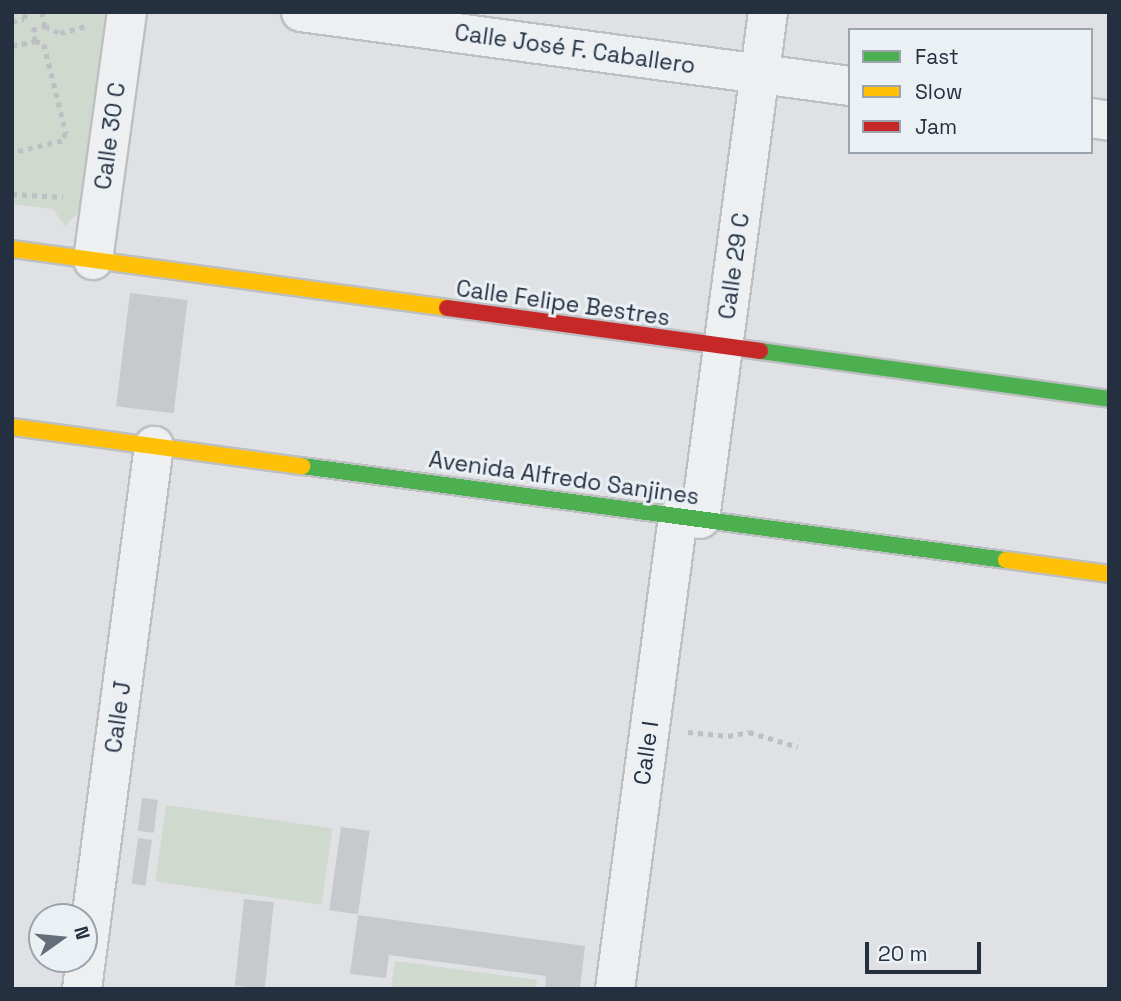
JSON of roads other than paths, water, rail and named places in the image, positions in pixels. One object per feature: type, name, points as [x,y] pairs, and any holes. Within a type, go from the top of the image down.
[{"type":"street","name":"Calle 30 C","points":[[93,260],[127,12]]},
{"type":"street","name":"Calle José F. Caballero","points":[[301,12],[848,86]]},
{"type":"street","name":"Calle 29 C","points":[[689,518],[723,347],[768,12]]},
{"type":"street","name":"Calle Felipe Bestres","points":[[12,249],[1109,399]]},
{"type":"street","name":"Avenida Alfredo Sanjines","points":[[12,427],[1109,574]]},
{"type":"street","name":"Calle J","points":[[82,989],[154,446]]},
{"type":"street","name":"Calle I","points":[[615,989],[689,518]]}]
